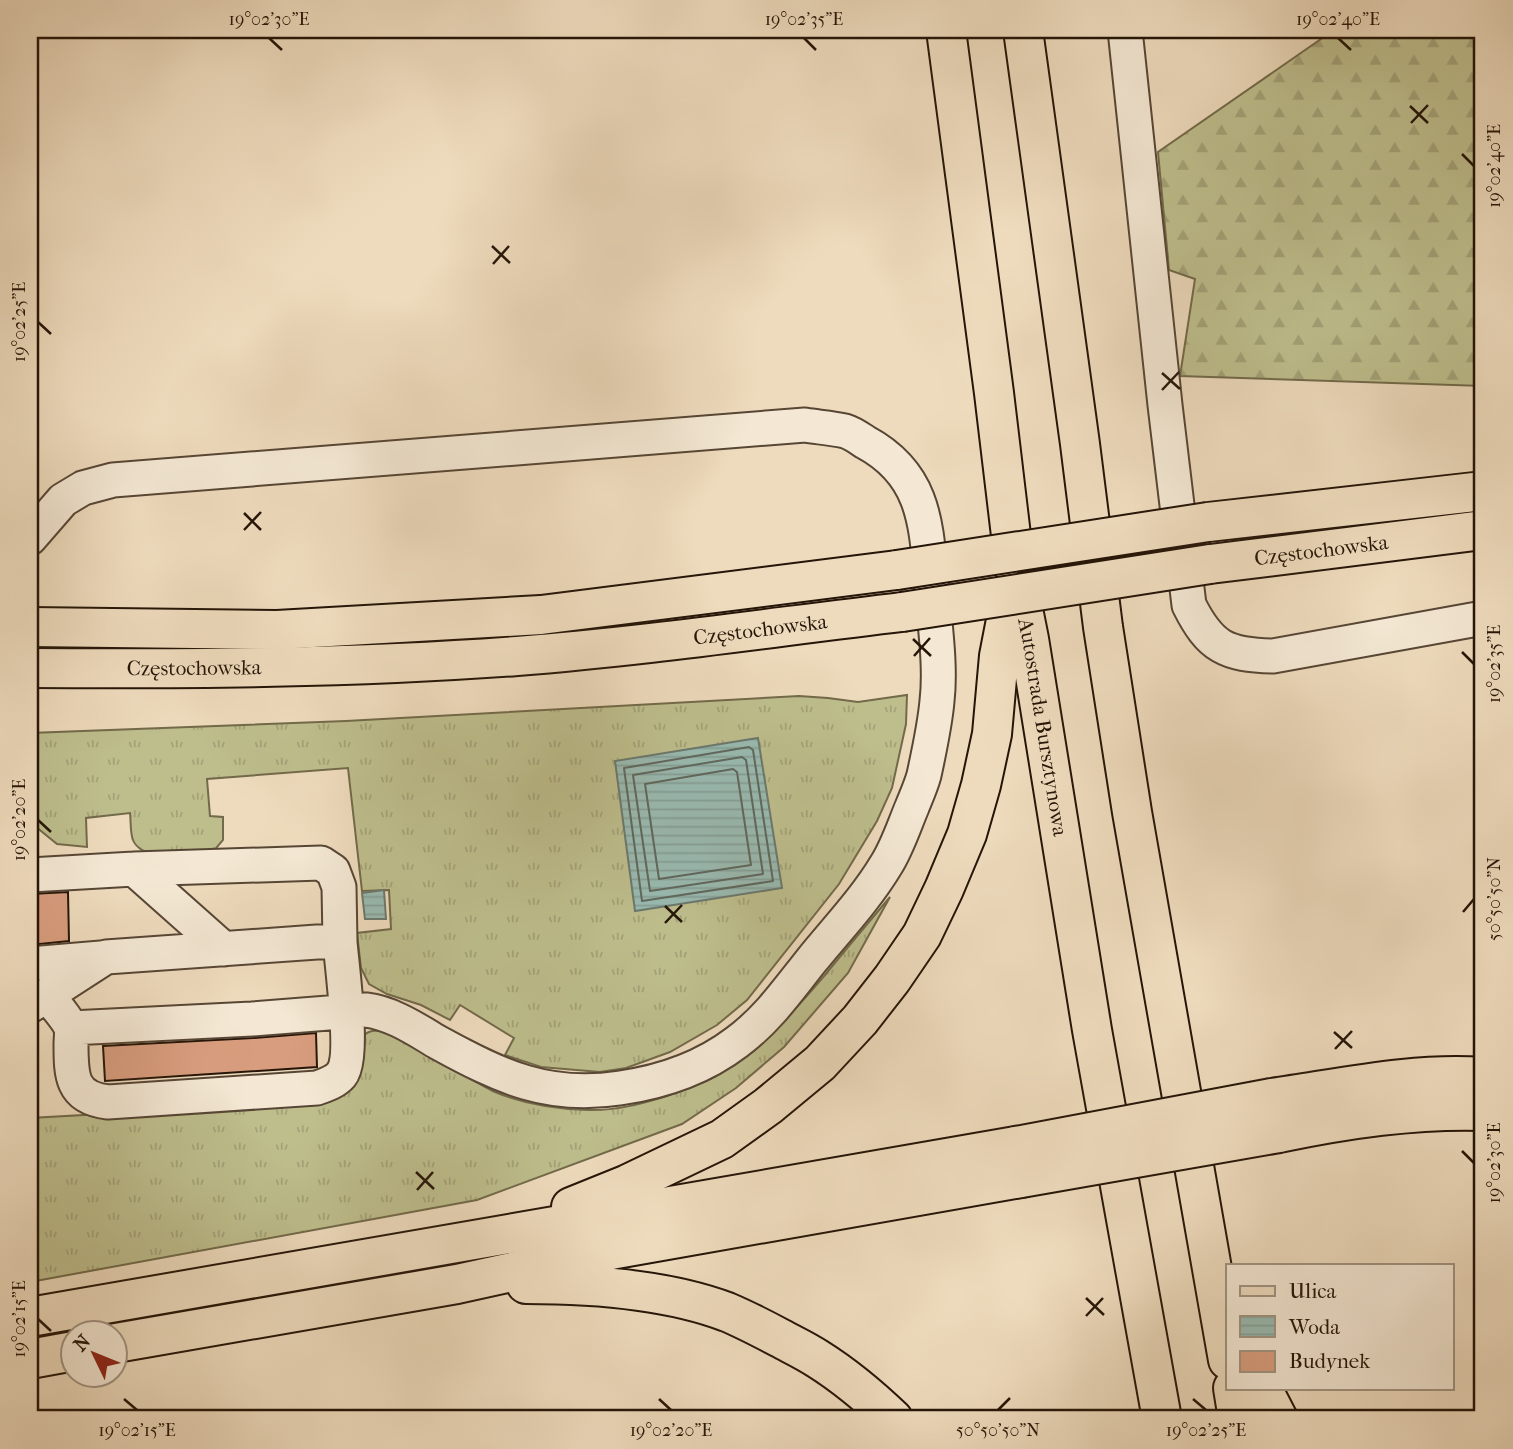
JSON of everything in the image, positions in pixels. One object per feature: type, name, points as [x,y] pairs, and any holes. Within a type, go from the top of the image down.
[{"type":"main road","name":"Autostrada Bursztynowa","points":[[946,30],[1015,569],[1029,639],[1092,1030],[1162,1419]]},
{"type":"main road","points":[[1023,30],[1103,627],[1132,812],[1226,1349]]},
{"type":"main road","name":"Częstochowska","points":[[30,627],[277,630],[541,615],[897,570],[1208,522],[1483,491]]},
{"type":"main road","name":"Częstochowska","points":[[30,668],[328,666],[517,656],[639,644],[902,611],[1210,564],[1483,530]]},
{"type":"main road","points":[[500,1236],[628,1184],[722,1139],[768,1106],[820,1063],[860,1020],[892,979],[922,935],[967,834],[992,734],[999,656],[1015,569]]},
{"type":"main road","points":[[130,1341],[457,1284],[1019,1162],[1275,1115],[1417,1077],[1483,1077]]},
{"type":"main road","points":[[1275,1115],[1344,1120],[1449,1110],[1483,1111]]},
{"type":"main road","points":[[30,1317],[500,1236],[1019,1162]]},
{"type":"main road","points":[[1210,1262],[1226,1300]]},
{"type":"main road","points":[[457,1284],[576,1284],[662,1295],[725,1312],[759,1326],[818,1358],[893,1419]]},
{"type":"main road","points":[[30,1359],[60,1354]]},
{"type":"main road","points":[[1233,1390],[1238,1419]]},
{"type":"main road","points":[[1263,1390],[1278,1419]]},
{"type":"lane","points":[[1125,30],[1163,391],[1189,605],[1199,626],[1212,641],[1230,650],[1250,656],[1273,656],[1483,618]]},
{"type":"lane","points":[[30,538],[63,500],[83,488],[113,480],[804,425],[845,431],[880,450],[899,467],[915,491],[925,520],[937,652],[938,699],[923,777],[906,822],[886,864],[763,1021],[709,1060],[676,1076],[629,1087],[587,1091],[546,1088],[507,1077],[411,1027],[366,1010],[71,1028],[39,1001],[106,957]]},
{"type":"lane","points":[[30,875],[321,863],[333,871],[339,887],[340,942],[347,1011],[347,1063],[341,1075],[331,1083],[317,1088],[98,1101],[78,1090],[73,1081],[71,1028]]},
{"type":"lane","points":[[134,869],[224,949]]},
{"type":"lane","points":[[30,964],[340,942]]},
{"type":"green space","points":[[1334,30],[1483,30],[1483,386],[1180,376],[1195,279],[1169,270],[1158,152]]},
{"type":"green space","points":[[907,695],[906,724],[892,788],[877,821],[839,884],[747,1000],[717,1025],[670,1052],[626,1068],[600,1072],[541,1067],[505,1055],[514,1038],[460,1005],[450,1020],[369,984],[361,968],[357,933],[391,929],[389,890],[362,891],[348,768],[207,779],[210,816],[223,817],[223,840],[212,853],[168,856],[146,852],[133,840],[130,813],[86,818],[87,847],[57,844],[30,822],[30,733],[346,721],[799,696],[858,702]]},
{"type":"green space","points":[[890,897],[848,973],[784,1047],[736,1088],[682,1124],[477,1200],[30,1282],[30,1118],[267,1105],[361,1060],[364,1046],[360,1040],[372,1031],[383,1032],[414,1045],[483,1086],[517,1100],[588,1110],[647,1102],[716,1076],[762,1043],[825,975]]},
{"type":"water","points":[[758,738],[782,888],[635,911],[615,761]]},
{"type":"water","points":[[384,890],[386,919],[365,919],[362,893]]},
{"type":"building","points":[[68,892],[69,941],[30,945],[30,894]]},
{"type":"building","points":[[316,1033],[317,1067],[105,1081],[103,1046]]}]
